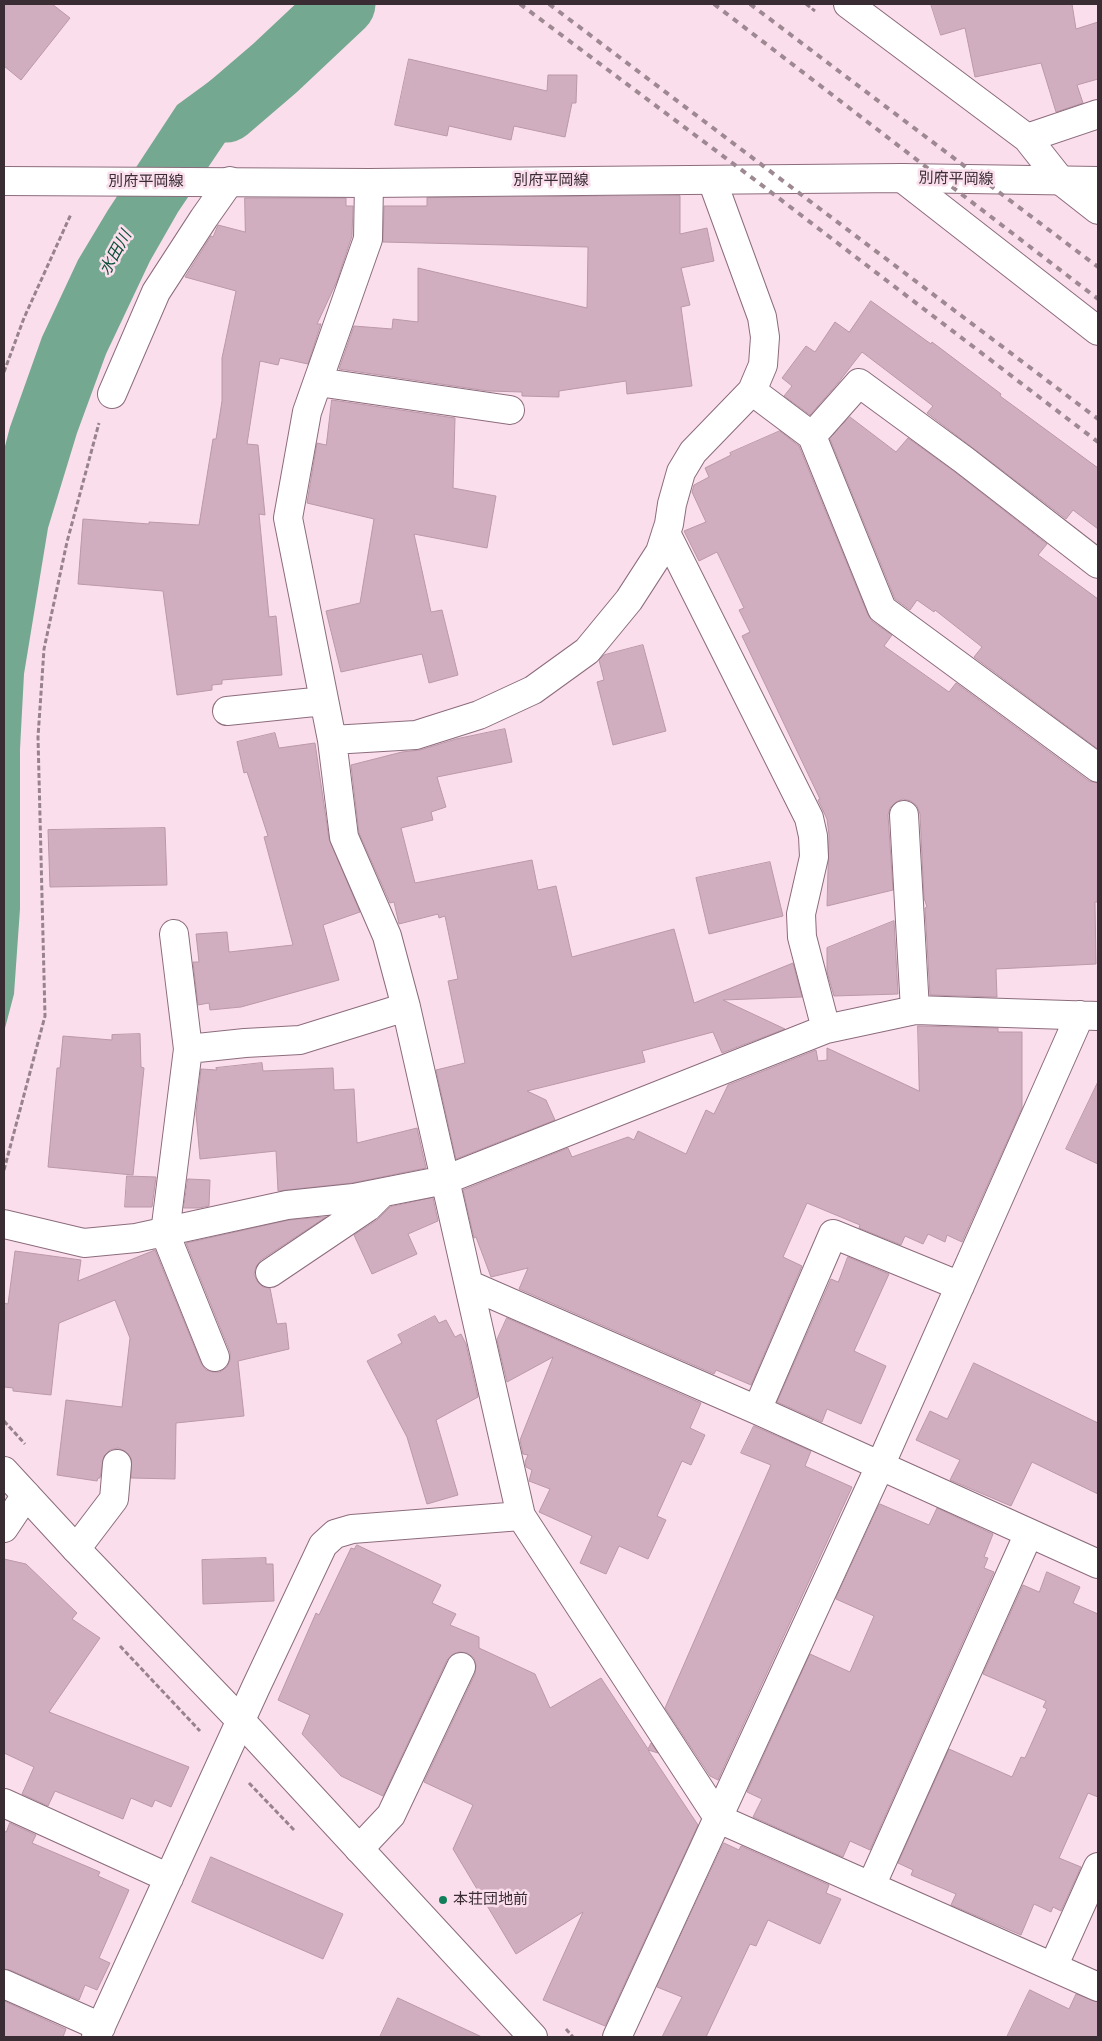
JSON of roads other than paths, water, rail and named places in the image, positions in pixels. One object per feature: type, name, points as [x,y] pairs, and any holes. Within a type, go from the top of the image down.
[{"type":"street","points":[[850,4],[1027,138],[1062,181],[1098,210]]},
{"type":"street","points":[[1027,138],[1098,114]]},
{"type":"street","points":[[902,178],[1098,331]]},
{"type":"street","name":"別府平岡線","points":[[4,181],[369,183],[902,178],[1098,181]]},
{"type":"street","points":[[332,740],[416,735],[479,714],[533,690],[586,651],[629,600],[660,552],[680,472],[693,452],[752,391],[763,365],[765,337],[762,317],[712,180]]},
{"type":"street","points":[[112,394],[156,292],[230,181]]},
{"type":"street","points":[[369,183],[368,239],[308,412],[288,518],[332,740],[344,837],[387,936],[406,1007],[521,1516],[719,1819],[1098,1987]]},
{"type":"street","points":[[318,382],[510,410]]},
{"type":"street","points":[[812,436],[858,383],[964,460],[1098,564]]},
{"type":"street","points":[[752,391],[812,436],[882,608],[1098,768]]},
{"type":"street","points":[[666,533],[809,818],[813,836],[814,857],[801,914],[802,937],[826,1029]]},
{"type":"street","points":[[227,711],[324,701]]},
{"type":"street","points":[[904,814],[915,1010]]},
{"type":"street","points":[[174,934],[188,1050],[165,1233],[215,1357]]},
{"type":"street","points":[[188,1050],[245,1043],[300,1040],[406,1007]]},
{"type":"street","points":[[4,1224],[84,1243],[136,1238],[287,1206],[383,1193],[445,1180],[826,1029],[915,1010],[1089,1016],[960,1286],[719,1819],[617,2037]]},
{"type":"street","points":[[270,1273],[368,1207],[383,1193]]},
{"type":"street","points":[[757,1410],[833,1234],[960,1286]]},
{"type":"street","points":[[470,1285],[757,1410],[1098,1564]]},
{"type":"street","points":[[76,1550],[114,1500],[117,1464]]},
{"type":"street","points":[[4,1471],[76,1550],[241,1720],[532,2037]]},
{"type":"street","points":[[4,1528],[26,1495]]},
{"type":"street","points":[[4,1984],[99,2032],[323,1545],[335,1534],[352,1529],[521,1516]]},
{"type":"street","points":[[871,1886],[1029,1533]]},
{"type":"street","points":[[359,1850],[391,1815],[461,1667]]},
{"type":"street","points":[[4,1803],[169,1878]]},
{"type":"street","points":[[1053,1967],[1098,1867]]},
{"type":"water","points":[[255,48],[308,52],[236,126],[178,212],[150,261],[106,354],[77,433],[48,528],[24,674],[20,749],[20,909],[14,994],[4,1032],[4,450],[10,427],[42,337],[78,260],[108,210],[177,105]]},
{"type":"waterway","name":"水田川","points":[[226,110],[275,68],[343,4]]},
{"type":"railway","points":[[520,4],[755,180],[1098,442]]},
{"type":"railway","points":[[549,4],[1098,419]]},
{"type":"railway","points":[[714,4],[1098,299]]},
{"type":"railway","points":[[750,4],[1098,267]]},
{"type":"place","name":"本荘団地前","points":[[443,1900]]}]
